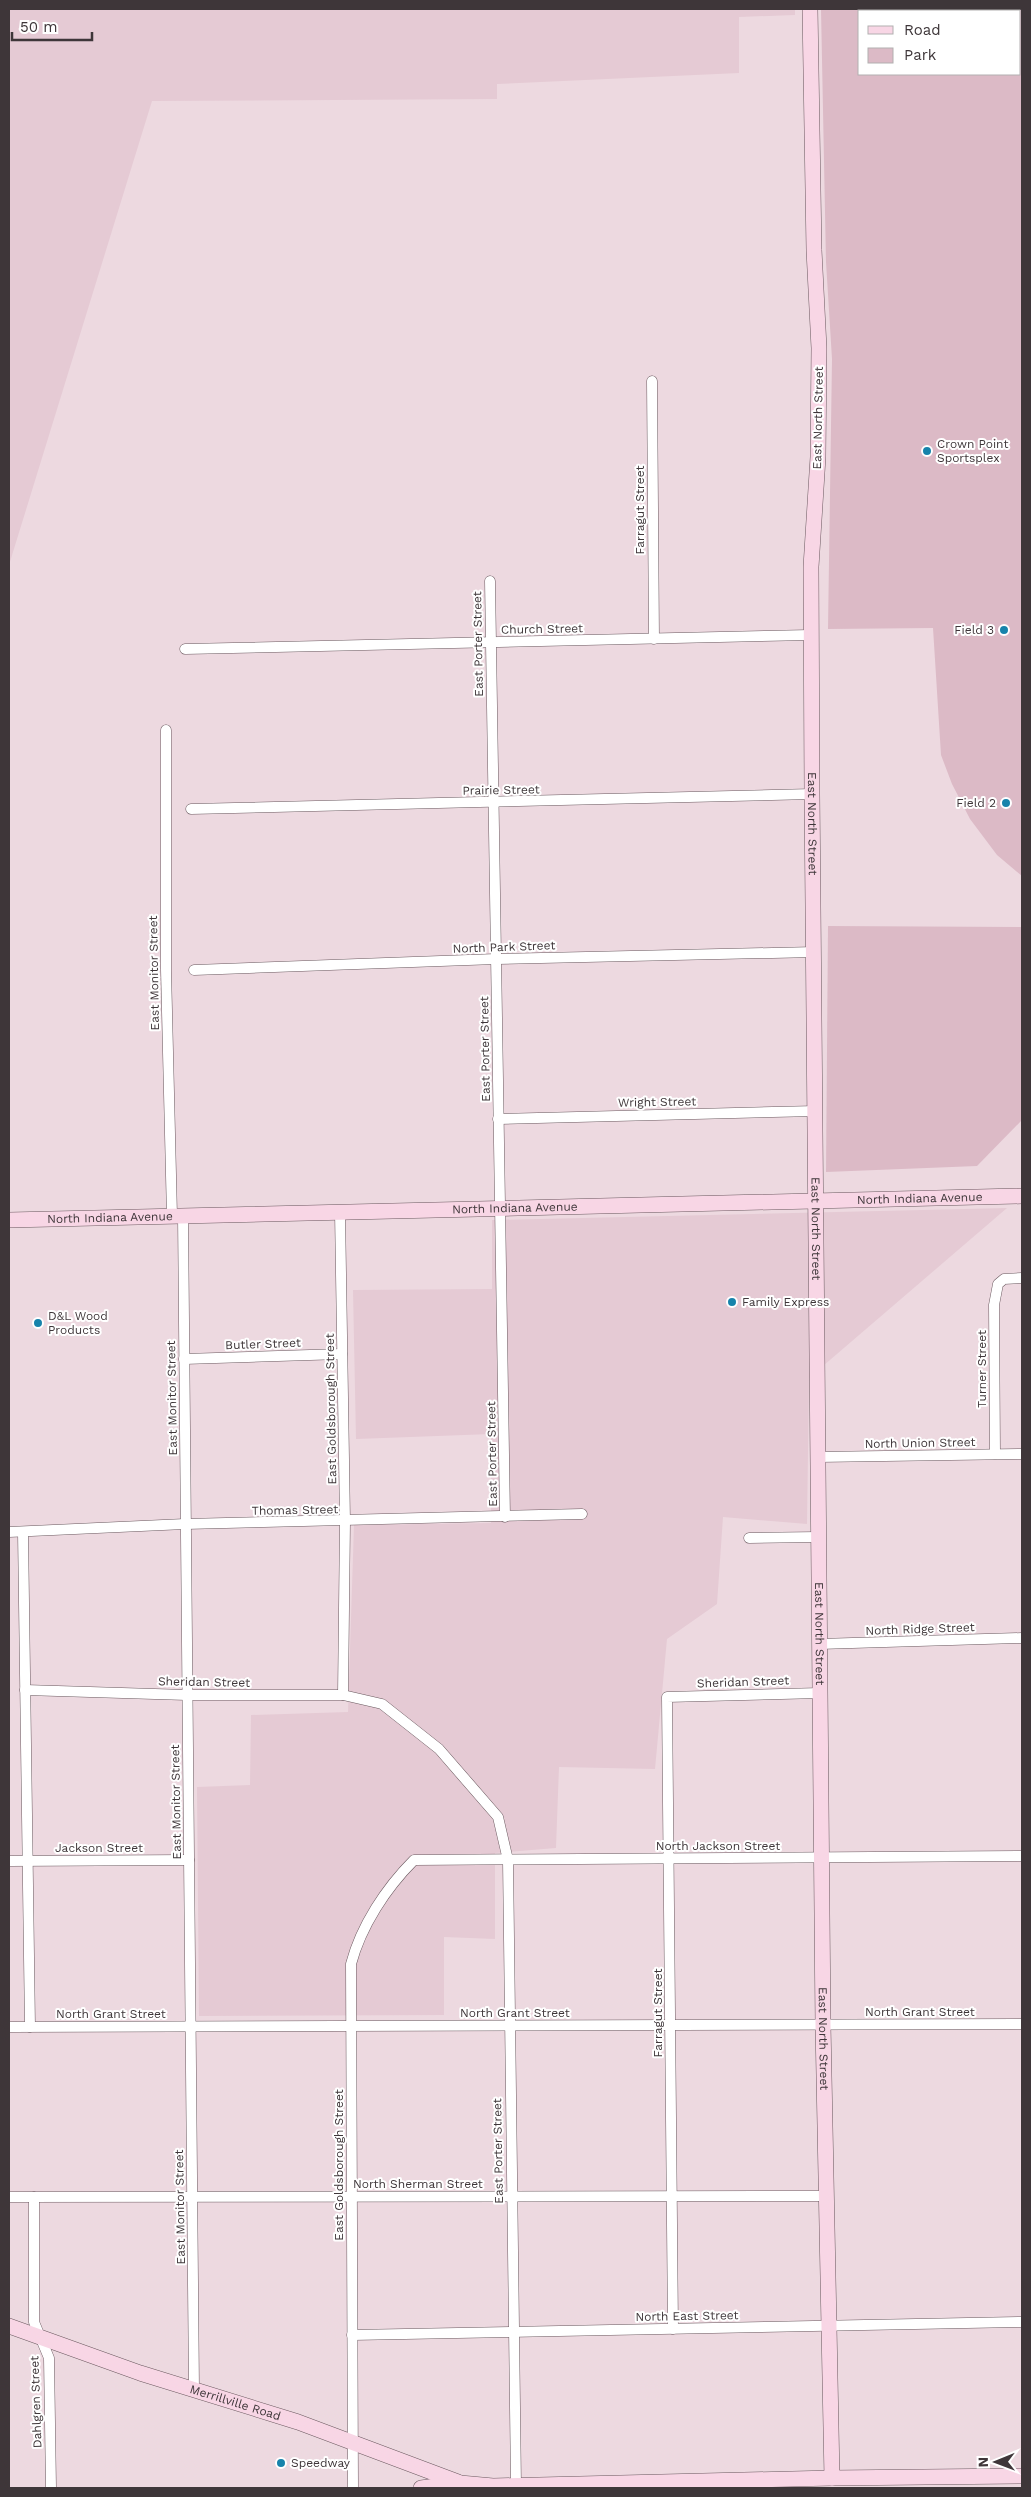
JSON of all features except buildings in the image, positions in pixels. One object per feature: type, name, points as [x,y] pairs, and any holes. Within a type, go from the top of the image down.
[{"type":"street","name":"East North Street","points":[[810,9],[814,250],[819,348],[818,450],[811,566],[810,635],[815,952],[823,2025],[832,2483]]},
{"type":"street","name":"Farragut Street","points":[[652,381],[654,639]]},
{"type":"street","name":"East Porter Street","points":[[490,581],[498,1193],[500,1208],[505,1517]]},
{"type":"street","name":"Church Street","points":[[185,649],[810,635]]},
{"type":"street","name":"East Monitor Street","points":[[166,730],[166,970],[184,1359],[194,2390]]},
{"type":"street","name":"Prairie Street","points":[[191,809],[812,794]]},
{"type":"street","name":"North Park Street","points":[[194,970],[496,959],[815,952]]},
{"type":"street","name":"Wright Street","points":[[498,1119],[816,1111]]},
{"type":"street","name":"North Indiana Avenue","points":[[9,1220],[1022,1196]]},
{"type":"street","name":"East Goldsborough Street","points":[[340,1212],[345,1521],[343,1695]]},
{"type":"street","name":"Turner Street","points":[[995,1454],[994,1305],[998,1284],[1004,1279],[1022,1278]]},
{"type":"street","name":"Butler Street","points":[[184,1359],[342,1354]]},
{"type":"street","name":"North Union Street","points":[[818,1457],[1022,1454]]},
{"type":"street","name":"Thomas Street","points":[[9,1532],[186,1524],[582,1514]]},
{"type":"street","points":[[23,1532],[30,2027]]},
{"type":"street","points":[[749,1538],[818,1537]]},
{"type":"street","name":"North Ridge Street","points":[[819,1644],[1022,1638]]},
{"type":"street","name":"Sheridan Street","points":[[25,1690],[187,1695],[343,1695],[382,1704],[439,1749],[498,1817]]},
{"type":"street","name":"Sheridan Street","points":[[667,1697],[820,1693]]},
{"type":"street","name":"Farragut Street","points":[[667,1697],[673,2329]]},
{"type":"street","name":"East Porter Street","points":[[498,1817],[508,1860],[516,2485]]},
{"type":"street","name":"North Jackson Street","points":[[414,1860],[1022,1856]]},
{"type":"street","name":"Jackson Street","points":[[9,1861],[189,1860]]},
{"type":"street","name":"East Goldsborough Street","points":[[353,2488],[351,1964],[356,1945],[393,1882],[414,1860]]},
{"type":"street","name":"North Grant Street","points":[[9,2027],[1022,2024]]},
{"type":"street","name":"North Sherman Street","points":[[9,2198],[827,2196]]},
{"type":"street","name":"Dahlgren Street","points":[[34,2198],[34,2322],[49,2358],[51,2488]]},
{"type":"street","name":"North East Street","points":[[352,2335],[1022,2322]]},
{"type":"street","name":"Merrillville Road","points":[[9,2326],[194,2390],[298,2422],[460,2482]]},
{"type":"street","points":[[421,2488],[460,2482],[493,2487],[516,2485],[832,2483],[1022,2476]]},
{"type":"shaded area","points":[[9,9],[795,9],[795,15],[739,17],[739,73],[497,84],[497,99],[152,101],[9,565]]},
{"type":"shaded area","points":[[1007,1208],[809,1378],[807,1524],[723,1517],[717,1604],[667,1639],[655,1769],[559,1767],[556,1848],[495,1853],[495,1939],[444,1937],[444,2015],[199,2016],[197,1787],[250,1785],[251,1715],[348,1712],[354,1525],[491,1523],[491,1434],[356,1439],[353,1290],[492,1289],[492,1220]]},
{"type":"green space","name":"Crown Point Sportsplex","points":[[821,9],[1022,9],[1022,876],[997,855],[970,819],[952,784],[941,755],[933,628],[828,629],[832,359],[826,262]]},
{"type":"green space","points":[[828,926],[1022,927],[1022,1120],[977,1166],[826,1172]]},
{"type":"place","name":"Crown Point Sportsplex","points":[[927,451]]},
{"type":"place","name":"Field 3","points":[[1004,630]]},
{"type":"place","name":"Field 2","points":[[1006,803]]},
{"type":"place","name":"Family Express","points":[[732,1302]]},
{"type":"place","name":"D&L Wood Products","points":[[38,1323]]},
{"type":"place","name":"Speedway","points":[[281,2463]]}]
